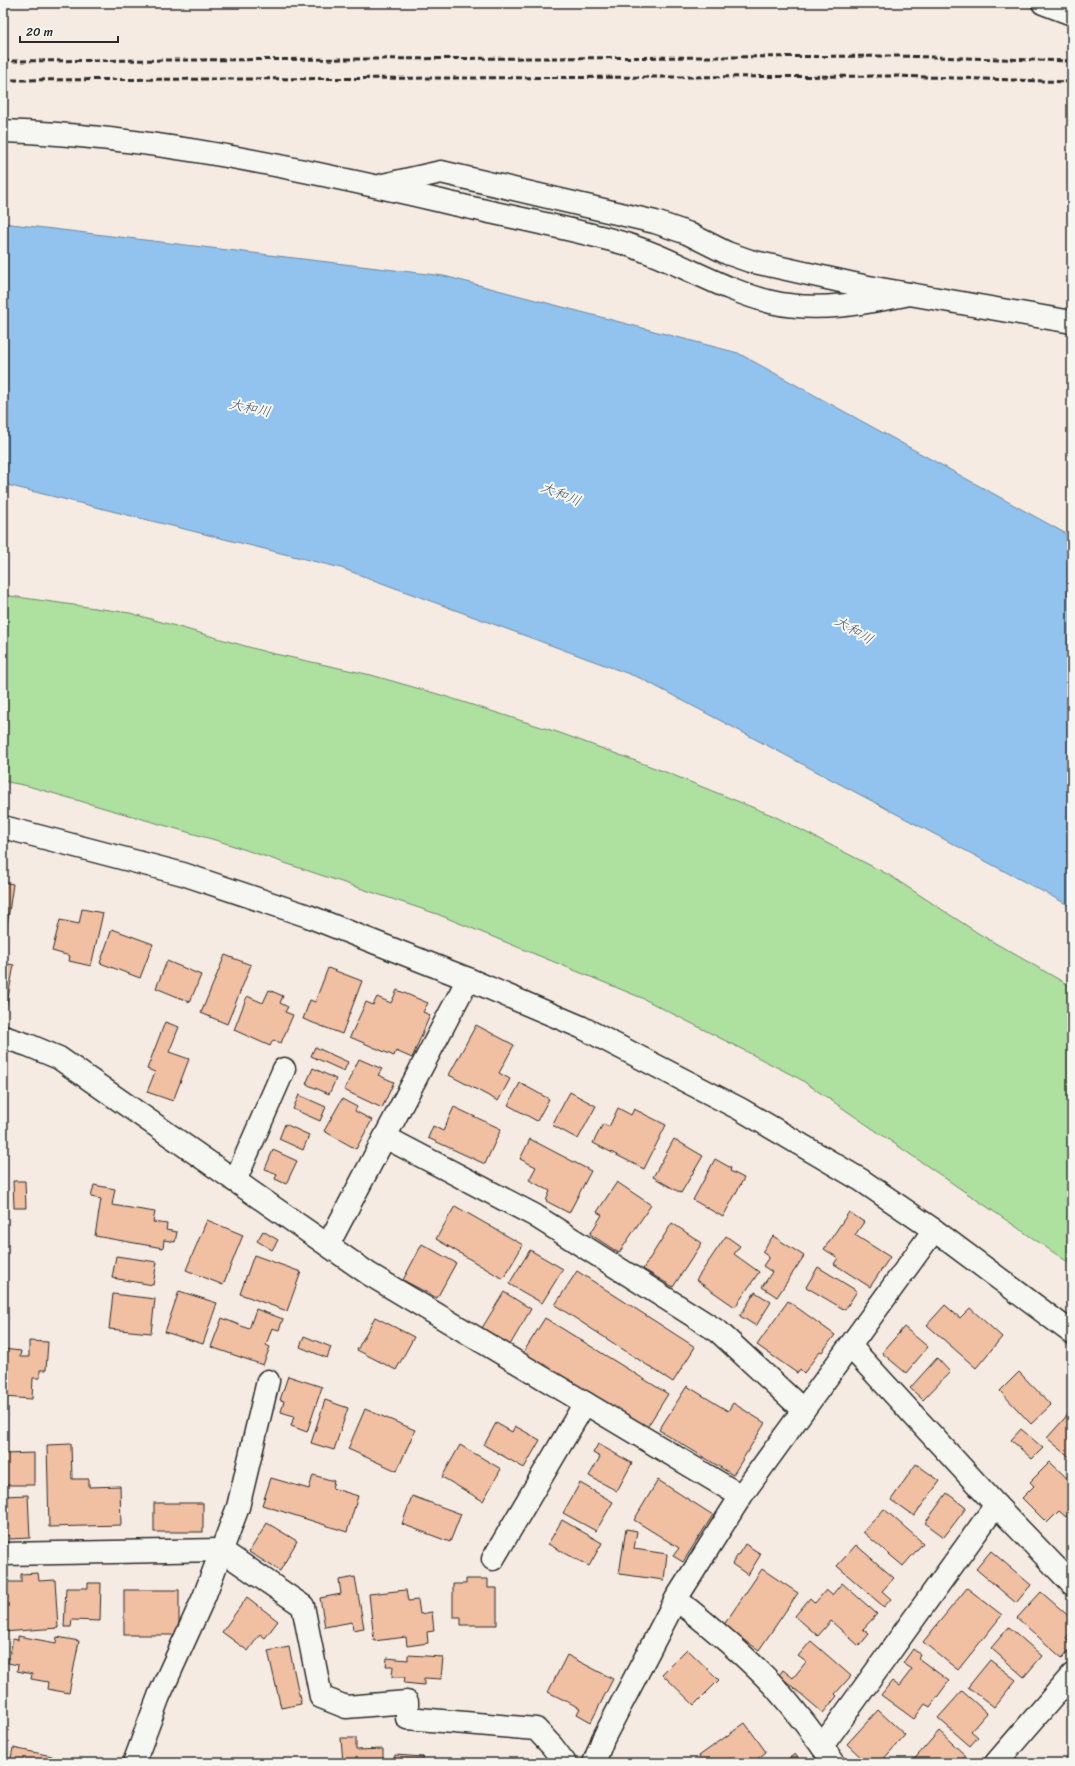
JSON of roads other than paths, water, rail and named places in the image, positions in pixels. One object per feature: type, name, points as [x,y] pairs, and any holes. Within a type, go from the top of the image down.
[{"type":"street","points":[[1044,3],[1072,14]]},
{"type":"street","points":[[3,131],[95,138],[172,147],[256,161],[378,186],[619,242],[659,256],[737,290],[772,302],[811,307],[842,306],[873,302],[910,294]]},
{"type":"street","points":[[378,186],[441,172],[655,222],[687,233],[726,253],[750,261],[856,285],[1072,322]]},
{"type":"street","points":[[3,827],[183,874],[308,916],[468,979],[582,1027],[740,1109],[862,1180],[934,1230],[1072,1333]]},
{"type":"street","points":[[328,1245],[468,979]]},
{"type":"street","points":[[3,1037],[28,1045],[58,1058],[369,1274],[741,1496]]},
{"type":"street","points":[[236,1181],[284,1069]]},
{"type":"street","points":[[385,1137],[534,1214],[719,1332],[803,1410]]},
{"type":"street","points":[[594,1763],[603,1739],[676,1599],[741,1496],[934,1230]]},
{"type":"street","points":[[850,1346],[996,1505],[1072,1584]]},
{"type":"street","points":[[134,1763],[159,1696],[204,1597],[238,1507],[268,1382]]},
{"type":"street","points":[[493,1559],[585,1403]]},
{"type":"street","points":[[676,1599],[725,1639],[774,1686],[828,1754],[996,1505]]},
{"type":"street","points":[[3,1554],[221,1550],[303,1606],[321,1697],[346,1707],[407,1702],[408,1718],[536,1729],[565,1763]]},
{"type":"street","points":[[996,1763],[1072,1675]]},
{"type":"water","name":"大和川","points":[[3,223],[444,276],[738,353],[1072,537],[1072,907],[640,678],[341,568],[3,484]]},
{"type":"railway","points":[[3,61],[897,56],[1072,61]]},
{"type":"railway","points":[[3,80],[897,76],[1072,82]]}]
